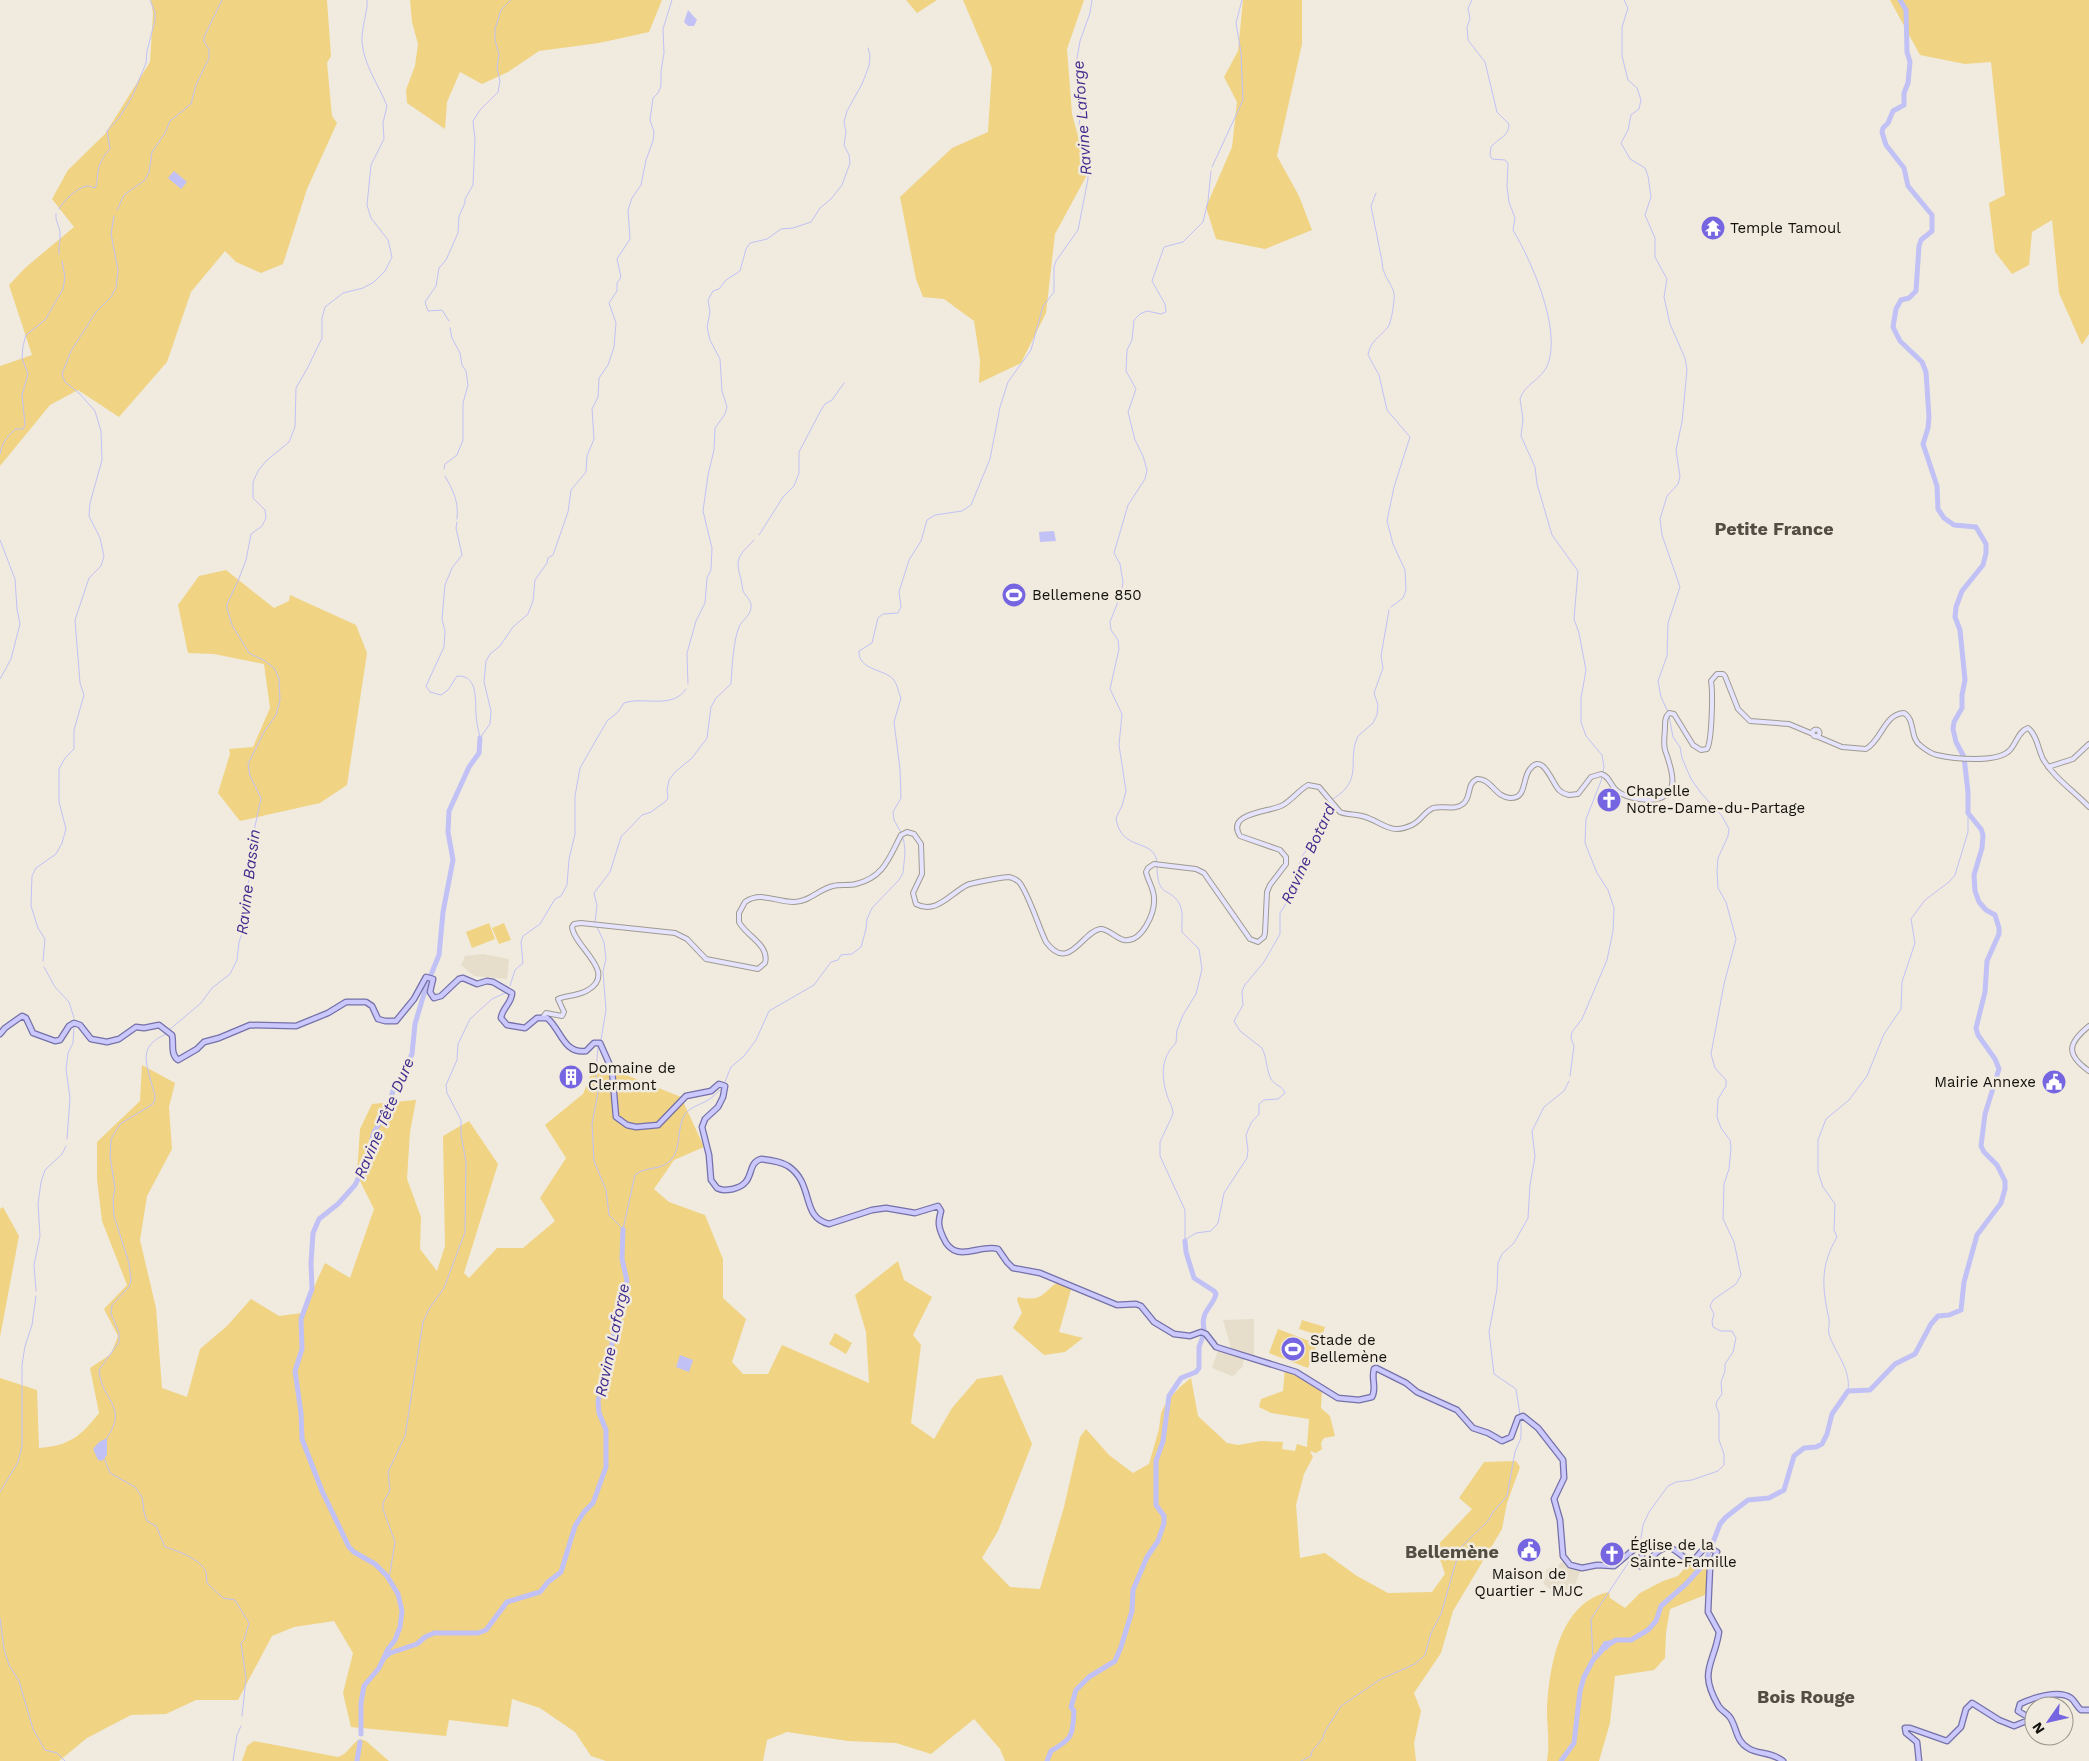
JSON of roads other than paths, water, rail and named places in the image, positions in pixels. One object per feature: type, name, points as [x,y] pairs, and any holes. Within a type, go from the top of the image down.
[{"type":"main road","points":[[0,1034],[5,1028],[24,1016],[33,1033],[57,1041],[69,1026],[74,1023],[80,1025],[91,1039],[106,1042],[119,1039],[136,1027],[144,1028],[155,1024],[163,1026],[172,1035],[172,1048],[178,1060],[204,1042],[250,1025],[296,1026],[328,1014],[346,1002],[366,1002],[372,1006],[378,1019],[385,1021],[396,1020],[414,999],[424,978],[431,978],[430,992],[434,998],[441,996],[456,981],[463,978],[477,984],[487,981],[493,982],[510,991],[511,1000],[501,1013],[501,1018],[507,1025],[524,1028],[533,1020],[543,1017],[546,1013],[551,1012],[562,1016],[564,1012],[558,999],[584,992],[595,983],[597,966],[574,935],[572,927],[574,924],[584,923],[675,933],[687,939],[706,959],[758,969],[765,964],[766,956],[760,944],[739,922],[738,913],[742,905],[748,900],[762,896],[797,902],[810,898],[832,886],[852,885],[865,881],[877,874],[885,866],[901,835],[910,832],[917,836],[921,844],[922,874],[913,893],[916,904],[924,907],[938,905],[963,887],[975,882],[988,882],[1006,877],[1014,879],[1022,887],[1046,942],[1060,952],[1071,952],[1097,930],[1104,929],[1123,940],[1130,940],[1140,936],[1147,924],[1153,906],[1154,898],[1146,872],[1154,864],[1196,869],[1204,872],[1250,939],[1255,942],[1261,941],[1265,933],[1267,892],[1286,864],[1286,857],[1280,850],[1240,836],[1237,825],[1245,816],[1283,806],[1308,786],[1319,787],[1333,807],[1340,812],[1361,816],[1383,827],[1398,829],[1415,824],[1432,808],[1455,807],[1463,804],[1467,800],[1471,784],[1477,779],[1485,780],[1502,796],[1512,798],[1522,792],[1530,769],[1533,766],[1540,765],[1546,768],[1560,790],[1574,796],[1591,777],[1601,774],[1607,777],[1616,790],[1638,799],[1652,799],[1668,792],[1673,784],[1664,745],[1665,717],[1669,713],[1674,714],[1693,745],[1701,750],[1707,749],[1710,744],[1711,734],[1712,681],[1717,674],[1725,676],[1738,709],[1750,721],[1789,724],[1816,734],[1822,739],[1842,747],[1866,749],[1876,742],[1891,718],[1897,714],[1904,713],[1910,718],[1914,739],[1919,745],[1936,755],[1952,757],[1995,758],[2003,756],[2011,749],[2023,730],[2028,728],[2036,740],[2048,767],[2089,807]]},
{"type":"main road","points":[[2048,767],[2072,759],[2089,744]]},
{"type":"main road","points":[[543,1017],[552,1022],[567,1046],[574,1050],[586,1051],[594,1043],[600,1043],[612,1070],[616,1117],[627,1125],[636,1128],[658,1125],[686,1096],[711,1091],[723,1085],[723,1097],[718,1107],[705,1120],[702,1127],[709,1155],[711,1180],[718,1188],[727,1190],[744,1185],[754,1163],[761,1158],[783,1163],[792,1169],[804,1185],[811,1212],[815,1218],[829,1224],[872,1210],[886,1208],[914,1213],[938,1206],[941,1211],[938,1226],[946,1244],[950,1248],[971,1252],[990,1248],[998,1249],[1013,1268],[1040,1273],[1118,1305],[1136,1304],[1144,1309],[1154,1322],[1166,1330],[1182,1336],[1190,1336],[1201,1332],[1206,1334],[1216,1347],[1296,1372],[1338,1398],[1359,1400],[1372,1397],[1374,1393],[1373,1374],[1376,1368],[1406,1383],[1417,1392],[1457,1410],[1472,1428],[1488,1433],[1502,1441],[1511,1436],[1518,1418],[1525,1417],[1538,1428],[1563,1460],[1564,1478],[1554,1499],[1560,1520],[1563,1556],[1566,1562],[1576,1568],[1597,1564],[1609,1567],[1614,1566],[1638,1546],[1643,1550],[1640,1566],[1661,1549],[1666,1548],[1671,1548],[1690,1562],[1702,1550],[1708,1547],[1716,1551],[1717,1554],[1710,1567],[1708,1612],[1719,1632],[1708,1670],[1708,1680],[1720,1708],[1731,1717],[1740,1741],[1750,1750],[1775,1755],[1783,1761]]},
{"type":"main road","points":[[2089,1026],[2076,1036],[2072,1044],[2073,1053],[2077,1060],[2089,1071]]},
{"type":"main road","points":[[1919,1761],[1917,1742],[1906,1733],[1905,1728],[1947,1741],[1961,1727],[1966,1709],[1972,1703],[1999,1720],[2014,1726],[2029,1720],[2028,1717],[2018,1711],[2020,1704],[2039,1696],[2064,1695],[2073,1699],[2081,1710],[2089,1710]]},
{"type":"water","points":[[688,10],[697,20],[694,26],[688,26],[684,22]]},
{"type":"water","points":[[174,171],[187,182],[181,189],[168,178]]},
{"type":"water","points":[[1054,531],[1056,541],[1040,542],[1039,532]]},
{"type":"water","points":[[680,1355],[693,1360],[689,1372],[676,1367]]},
{"type":"water","points":[[107,1438],[107,1455],[102,1461],[98,1460],[93,1449],[99,1442]]},
{"type":"water","points":[[1616,1640],[1607,1650],[1598,1650],[1604,1641]]},
{"type":"waterway","points":[[59,209],[75,191],[87,186],[95,188],[97,184],[100,165],[110,149],[107,131],[119,118],[132,97],[146,63],[155,20],[155,12],[150,0]]},
{"type":"waterway","points":[[117,210],[124,195],[145,180],[149,172],[152,152],[165,133],[170,121],[191,104],[196,85],[209,58],[209,49],[204,42],[204,37],[222,0]]},
{"type":"waterway","name":"Ravine Bassin","points":[[168,1031],[201,1003],[212,988],[230,974],[237,960],[239,942],[243,931],[241,912],[253,864],[254,831],[261,798],[250,776],[248,764],[264,732],[276,715],[280,700],[279,679],[275,669],[265,661],[249,653],[232,625],[227,608],[246,560],[251,534],[262,526],[266,518],[265,510],[253,498],[253,482],[258,471],[266,461],[289,442],[295,427],[296,388],[322,338],[322,318],[325,307],[343,293],[363,288],[374,282],[385,271],[392,257],[388,240],[371,218],[367,205],[371,165],[384,139],[383,123],[387,106],[363,51],[362,37],[367,0]]},
{"type":"waterway","points":[[449,321],[442,310],[428,311],[425,302],[436,286],[439,268],[446,260],[458,233],[459,216],[465,199],[473,185],[475,140],[473,121],[480,110],[498,92],[500,81],[497,68],[499,54],[495,40],[495,29],[501,10],[511,0]]},
{"type":"waterway","name":"Ravine Tête Dure","points":[[480,738],[490,724],[491,711],[484,682],[486,661],[490,654],[500,646],[513,627],[528,614],[533,601],[535,580],[547,563],[548,558],[553,555],[568,512],[571,490],[586,472],[587,456],[594,439],[592,409],[598,397],[599,378],[608,365],[614,347],[616,323],[609,303],[617,291],[617,283],[621,277],[617,259],[630,239],[628,210],[632,198],[641,185],[646,160],[653,141],[654,132],[650,120],[653,98],[661,86],[664,53],[663,29],[672,0]]},
{"type":"waterway","name":"Ravine Laforge","points":[[724,1084],[731,1067],[744,1056],[756,1040],[769,1011],[814,985],[831,962],[838,960],[841,955],[852,954],[861,947],[867,919],[872,908],[899,880],[903,873],[904,842],[894,820],[893,812],[901,798],[900,769],[894,722],[901,698],[893,679],[867,666],[860,657],[859,651],[872,643],[878,618],[883,614],[898,613],[901,607],[899,592],[909,560],[921,541],[927,520],[935,515],[962,511],[971,505],[990,459],[1000,407],[1008,382],[1031,350],[1043,306],[1054,292],[1054,267],[1056,261],[1078,230],[1088,179],[1087,160],[1079,125],[1084,87],[1076,64],[1080,41],[1090,13],[1092,0]]},
{"type":"waterway","points":[[1212,167],[1243,100],[1241,53],[1236,23],[1242,0]]},
{"type":"waterway","points":[[1472,0],[1468,8],[1470,19],[1467,27],[1468,40],[1485,62],[1497,112],[1509,124],[1505,135],[1491,147],[1490,155],[1492,159],[1505,160],[1508,163],[1507,187],[1509,202],[1515,218],[1513,230],[1536,277],[1548,314],[1551,332],[1551,349],[1548,364],[1542,374],[1525,389],[1520,399],[1523,419],[1521,436],[1535,467],[1537,484],[1552,535],[1578,571],[1574,619],[1579,633],[1586,670],[1581,698],[1581,722],[1586,736],[1602,755],[1604,767],[1601,781],[1586,819],[1585,843],[1597,873],[1608,890],[1614,908],[1613,931],[1607,960],[1582,1019],[1572,1032],[1571,1038],[1574,1046],[1570,1076]]},
{"type":"waterway","points":[[1624,0],[1628,8],[1622,27],[1622,56],[1628,80],[1637,88],[1641,100],[1639,109],[1631,115],[1628,130],[1621,143],[1630,159],[1645,168],[1648,176],[1651,197],[1645,215],[1655,238],[1655,257],[1667,279],[1664,297],[1670,324],[1685,358],[1687,370],[1682,422],[1676,450],[1680,477],[1678,484],[1667,496],[1660,519],[1662,535],[1680,587],[1668,623],[1667,656],[1658,681],[1661,697],[1668,712]]},
{"type":"waterway","points":[[1561,1761],[1574,1743],[1580,1691],[1584,1677],[1593,1660],[1606,1646],[1616,1640],[1631,1640],[1648,1630],[1656,1621],[1661,1606],[1686,1584],[1705,1563],[1720,1524],[1726,1517],[1748,1500],[1769,1498],[1784,1490],[1794,1456],[1804,1448],[1816,1447],[1822,1444],[1827,1434],[1832,1414],[1848,1391],[1870,1390],[1895,1364],[1915,1354],[1931,1324],[1938,1316],[1949,1315],[1961,1310],[1964,1282],[1977,1235],[2001,1203],[2005,1189],[2005,1181],[1997,1165],[1984,1152],[1981,1146],[1985,1114],[1999,1069],[1995,1059],[1978,1035],[1976,1028],[1985,992],[1987,961],[1999,934],[1999,928],[1995,915],[1986,910],[1979,902],[1975,891],[1974,875],[1982,848],[1983,835],[1981,829],[1968,813],[1964,757],[1956,742],[1953,729],[1954,722],[1962,708],[1965,680],[1960,630],[1955,617],[1956,607],[1962,591],[1983,565],[1986,544],[1976,527],[1954,525],[1944,518],[1938,509],[1937,486],[1923,444],[1929,417],[1926,372],[1922,362],[1900,341],[1893,327],[1896,309],[1901,300],[1909,298],[1916,291],[1919,246],[1921,240],[1932,231],[1932,215],[1908,186],[1904,168],[1886,145],[1882,132],[1893,111],[1904,105],[1904,93],[1908,83],[1910,62],[1907,52],[1906,10],[1900,0]]},
{"type":"waterway","points":[[688,684],[687,653],[696,621],[705,603],[707,578],[711,570],[712,548],[703,511],[708,475],[714,450],[715,428],[725,414],[727,407],[722,391],[720,359],[710,340],[707,327],[710,312],[708,300],[713,291],[719,289],[726,280],[740,271],[746,249],[750,243],[767,239],[781,229],[793,228],[811,222],[820,208],[831,199],[842,185],[850,163],[849,155],[844,145],[846,132],[844,122],[847,111],[862,84],[869,66],[870,55],[868,48]]},
{"type":"waterway","points":[[1157,862],[1155,854],[1150,850],[1130,841],[1124,836],[1119,829],[1116,818],[1126,791],[1119,745],[1122,714],[1110,689],[1119,649],[1118,640],[1111,630],[1110,622],[1121,594],[1123,582],[1120,564],[1114,553],[1128,505],[1145,479],[1147,470],[1135,440],[1128,412],[1136,389],[1126,371],[1127,350],[1132,340],[1134,320],[1140,314],[1147,311],[1161,314],[1166,312],[1165,304],[1152,281],[1164,247],[1183,242],[1203,222],[1208,201],[1211,171]]},
{"type":"waterway","name":"Ravine Botard","points":[[1376,193],[1371,206],[1384,273],[1394,295],[1392,314],[1388,327],[1373,343],[1368,355],[1379,375],[1387,410],[1410,437],[1394,487],[1387,521],[1393,544],[1405,570],[1406,590],[1403,598],[1391,607]]},
{"type":"waterway","points":[[56,214],[60,237],[59,254]]},
{"type":"waterway","points":[[43,961],[45,939],[38,928],[31,906],[32,876],[36,868],[56,854],[66,829],[59,802],[59,769],[65,758],[74,749],[74,730],[84,695],[80,683],[75,620],[89,578],[101,566],[104,556],[100,538],[89,516],[90,503],[102,460],[101,431],[95,411],[79,393],[65,382],[62,374],[71,351],[96,312],[111,297],[116,288],[118,270],[111,234],[114,216]]},
{"type":"waterway","points":[[0,454],[2,446],[8,437],[16,429],[23,429],[25,425],[22,395],[28,374],[22,358],[23,346],[26,335],[45,320],[63,289],[65,277],[62,261]]},
{"type":"waterway","points":[[444,469],[445,464],[457,455],[463,440],[463,403],[468,385],[466,371],[462,365],[460,353],[452,338],[450,328]]},
{"type":"waterway","points":[[759,535],[783,497],[794,486],[799,473],[799,452],[821,410],[825,404],[832,400],[844,383]]},
{"type":"waterway","points":[[445,476],[456,501],[457,519]]},
{"type":"waterway","points":[[457,522],[456,528],[462,555],[452,568],[445,585],[442,619],[445,631],[444,647],[426,686],[430,692],[441,695],[448,690],[457,676],[469,679],[474,689],[476,719],[480,737]]},
{"type":"waterway","points":[[0,540],[15,579],[20,624],[11,659],[0,679]]},
{"type":"waterway","points":[[595,922],[597,906],[594,893],[610,872],[621,837],[642,815],[651,812],[666,801],[668,798],[669,780],[675,772],[692,758],[707,738],[711,707],[716,698],[731,684],[735,640],[740,625],[751,608],[750,601],[743,591],[738,561],[742,553],[754,540]]},
{"type":"waterway","name":"Ravine Botard","points":[[1333,799],[1343,792],[1349,784],[1352,777],[1355,745],[1358,736],[1373,723],[1377,715],[1378,705],[1374,693],[1383,668],[1381,656],[1389,610]]},
{"type":"waterway","points":[[510,986],[515,970],[523,963],[521,942],[523,936],[540,924],[555,899],[561,896],[567,885],[569,859],[575,834],[575,796],[580,768],[607,721],[618,712],[624,703],[632,701],[666,701],[680,695],[686,689]]},
{"type":"waterway","points":[[1640,1544],[1643,1525],[1649,1512],[1668,1486],[1676,1482],[1692,1480],[1718,1471],[1724,1465],[1724,1454],[1719,1440],[1719,1413],[1716,1406],[1722,1394],[1721,1382],[1725,1371],[1725,1364],[1733,1352],[1736,1338],[1732,1331],[1721,1331],[1713,1327],[1714,1314],[1710,1306],[1713,1300],[1736,1284],[1741,1275],[1734,1242],[1723,1219],[1724,1184],[1729,1169],[1731,1148],[1730,1140],[1721,1128],[1717,1117],[1718,1099],[1726,1086],[1726,1080],[1715,1068],[1711,1054],[1724,984],[1736,939],[1726,902],[1718,888],[1718,858],[1728,836],[1729,829],[1722,816],[1691,779],[1682,758],[1680,747],[1673,737],[1669,716]]},
{"type":"waterway","name":"Ravine Tête Dure","points":[[361,1734],[361,1703],[364,1686],[379,1668],[388,1649],[395,1640],[400,1627],[402,1611],[398,1594],[387,1576],[375,1564],[349,1547],[322,1491],[302,1439],[301,1413],[295,1371],[302,1349],[301,1319],[312,1289],[313,1233],[319,1219],[338,1204],[355,1185],[365,1165],[374,1132],[388,1110],[394,1087],[403,1074],[412,1054],[415,1024],[426,987],[439,955],[443,912],[453,860],[448,832],[449,811],[469,767],[479,753],[480,738]]},
{"type":"waterway","name":"Ravine Botard","points":[[1185,1240],[1196,1233],[1211,1231],[1218,1223],[1224,1193],[1247,1158],[1246,1135],[1251,1123],[1259,1114],[1259,1104],[1264,1100],[1278,1099],[1285,1093],[1271,1079],[1262,1048],[1240,1031],[1234,1021],[1243,1005],[1242,992],[1244,986],[1264,962],[1280,934],[1280,913],[1287,902],[1302,856],[1312,843],[1329,801]]},
{"type":"waterway","points":[[1848,1391],[1845,1369],[1829,1332],[1824,1277],[1831,1248],[1837,1237],[1834,1230],[1835,1204],[1823,1187],[1818,1172],[1818,1140],[1826,1119],[1849,1100],[1867,1076],[1884,1034],[1901,1009],[1902,982],[1915,943],[1911,919],[1925,900],[1949,882],[1955,875],[1968,832],[1968,813]]},
{"type":"waterway","points":[[1157,866],[1159,884],[1180,905],[1182,932],[1199,949],[1202,969],[1196,994],[1183,1015],[1177,1030],[1176,1043],[1167,1054],[1163,1074],[1173,1114],[1160,1142],[1160,1156],[1185,1210],[1185,1241]]},
{"type":"waterway","points":[[597,927],[604,942],[606,959],[603,971],[606,1010],[601,1040]]},
{"type":"waterway","points":[[44,967],[55,987],[69,1002],[74,1018]]},
{"type":"waterway","points":[[389,1579],[395,1542],[383,1509],[383,1503],[390,1490],[388,1472],[405,1436],[423,1322],[429,1309],[444,1288],[465,1232],[466,1162],[461,1135],[461,1120],[447,1093],[446,1085],[457,1060],[458,1044],[470,1019],[492,999],[505,993]]},
{"type":"waterway","points":[[67,1139],[70,1098],[66,1069],[68,1053],[73,1043],[74,1028]]},
{"type":"waterway","name":"Ravine Bassin","points":[[107,1438],[113,1427],[115,1410],[104,1389],[99,1370],[119,1342],[119,1333],[111,1313],[112,1305],[129,1287],[131,1280],[129,1263],[114,1216],[113,1199],[115,1188],[110,1156],[111,1139],[120,1124],[153,1104],[155,1094],[147,1068],[146,1055],[151,1044],[166,1034]]},
{"type":"waterway","points":[[598,1045],[596,1075],[599,1087],[592,1124],[594,1161],[606,1190],[609,1215],[623,1229]]},
{"type":"waterway","points":[[1520,1415],[1516,1389],[1494,1374],[1489,1332],[1497,1289],[1498,1263],[1502,1254],[1514,1243],[1528,1218],[1530,1185],[1535,1157],[1532,1131],[1544,1107],[1564,1091],[1569,1081]]},
{"type":"waterway","name":"Ravine Laforge","points":[[623,1229],[635,1175],[643,1170],[662,1166],[670,1161],[678,1145],[682,1120],[685,1114],[692,1108],[710,1099],[722,1088]]},
{"type":"waterway","points":[[36,1291],[34,1265],[40,1236],[38,1204],[41,1182],[45,1170],[62,1154],[66,1146]]},
{"type":"waterway","name":"Ravine Laforge","points":[[385,1657],[390,1653],[417,1644],[425,1637],[434,1633],[478,1633],[486,1630],[507,1602],[540,1592],[548,1582],[561,1572],[575,1526],[584,1512],[593,1503],[606,1467],[606,1430],[599,1413],[598,1401],[611,1349],[621,1294],[627,1281],[622,1259],[623,1229]]},
{"type":"waterway","points":[[1185,1241],[1186,1252],[1194,1278],[1216,1294],[1205,1313],[1204,1329]]},
{"type":"waterway","points":[[0,1492],[18,1462],[22,1446],[22,1365],[25,1346],[32,1325],[36,1296]]},
{"type":"waterway","points":[[1047,1761],[1051,1751],[1070,1736],[1074,1711],[1071,1707],[1076,1690],[1089,1677],[1115,1661],[1121,1647],[1132,1611],[1133,1590],[1147,1557],[1158,1541],[1164,1523],[1164,1516],[1156,1505],[1156,1461],[1163,1441],[1169,1396],[1181,1378],[1196,1372],[1199,1368],[1199,1347],[1203,1336]]},
{"type":"waterway","points":[[1301,1761],[1311,1756],[1312,1751],[1323,1738],[1324,1733],[1341,1706],[1381,1679],[1415,1664],[1425,1655],[1431,1633],[1441,1614],[1460,1548],[1488,1521],[1507,1496],[1515,1452],[1521,1438],[1521,1419]]},
{"type":"waterway","name":"Ravine Bassin","points":[[104,1458],[110,1473],[135,1487],[142,1497],[147,1521],[156,1526],[165,1547],[182,1553],[199,1563],[206,1572],[207,1583],[223,1598],[235,1600],[249,1623],[244,1640],[241,1643],[246,1678],[242,1716]]},
{"type":"waterway","points":[[1593,1660],[1591,1619],[1638,1548]]},
{"type":"waterway","points":[[0,1618],[4,1649],[9,1665],[19,1681],[33,1729],[45,1750],[57,1753],[65,1761]]},
{"type":"waterway","name":"Ravine Bassin","points":[[233,1761],[237,1735],[241,1726]]},
{"type":"waterway","name":"Ravine Tête Dure","points":[[357,1761],[360,1742]]},
{"type":"place","name":"Temple Tamoul","points":[[1713,228]]},
{"type":"place","name":"Bellemene 850","points":[[1014,595]]},
{"type":"place","name":"Chapelle Notre-Dame-du-Partage","points":[[1609,800]]},
{"type":"place","name":"Domaine de Clermont","points":[[571,1077]]},
{"type":"place","name":"Mairie Annexe","points":[[2054,1082]]},
{"type":"place","name":"Stade de Bellemène","points":[[1293,1349]]},
{"type":"place","name":"Maison de Quartier - MJC","points":[[1529,1550]]},
{"type":"place","name":"Église de la Sainte-Famille","points":[[1612,1554]]},
{"type":"district","name":"Petite France","points":[[1774,528]]},
{"type":"district","name":"Bellemène","points":[[1452,1551]]},
{"type":"district","name":"Bois Rouge","points":[[1806,1696]]}]
